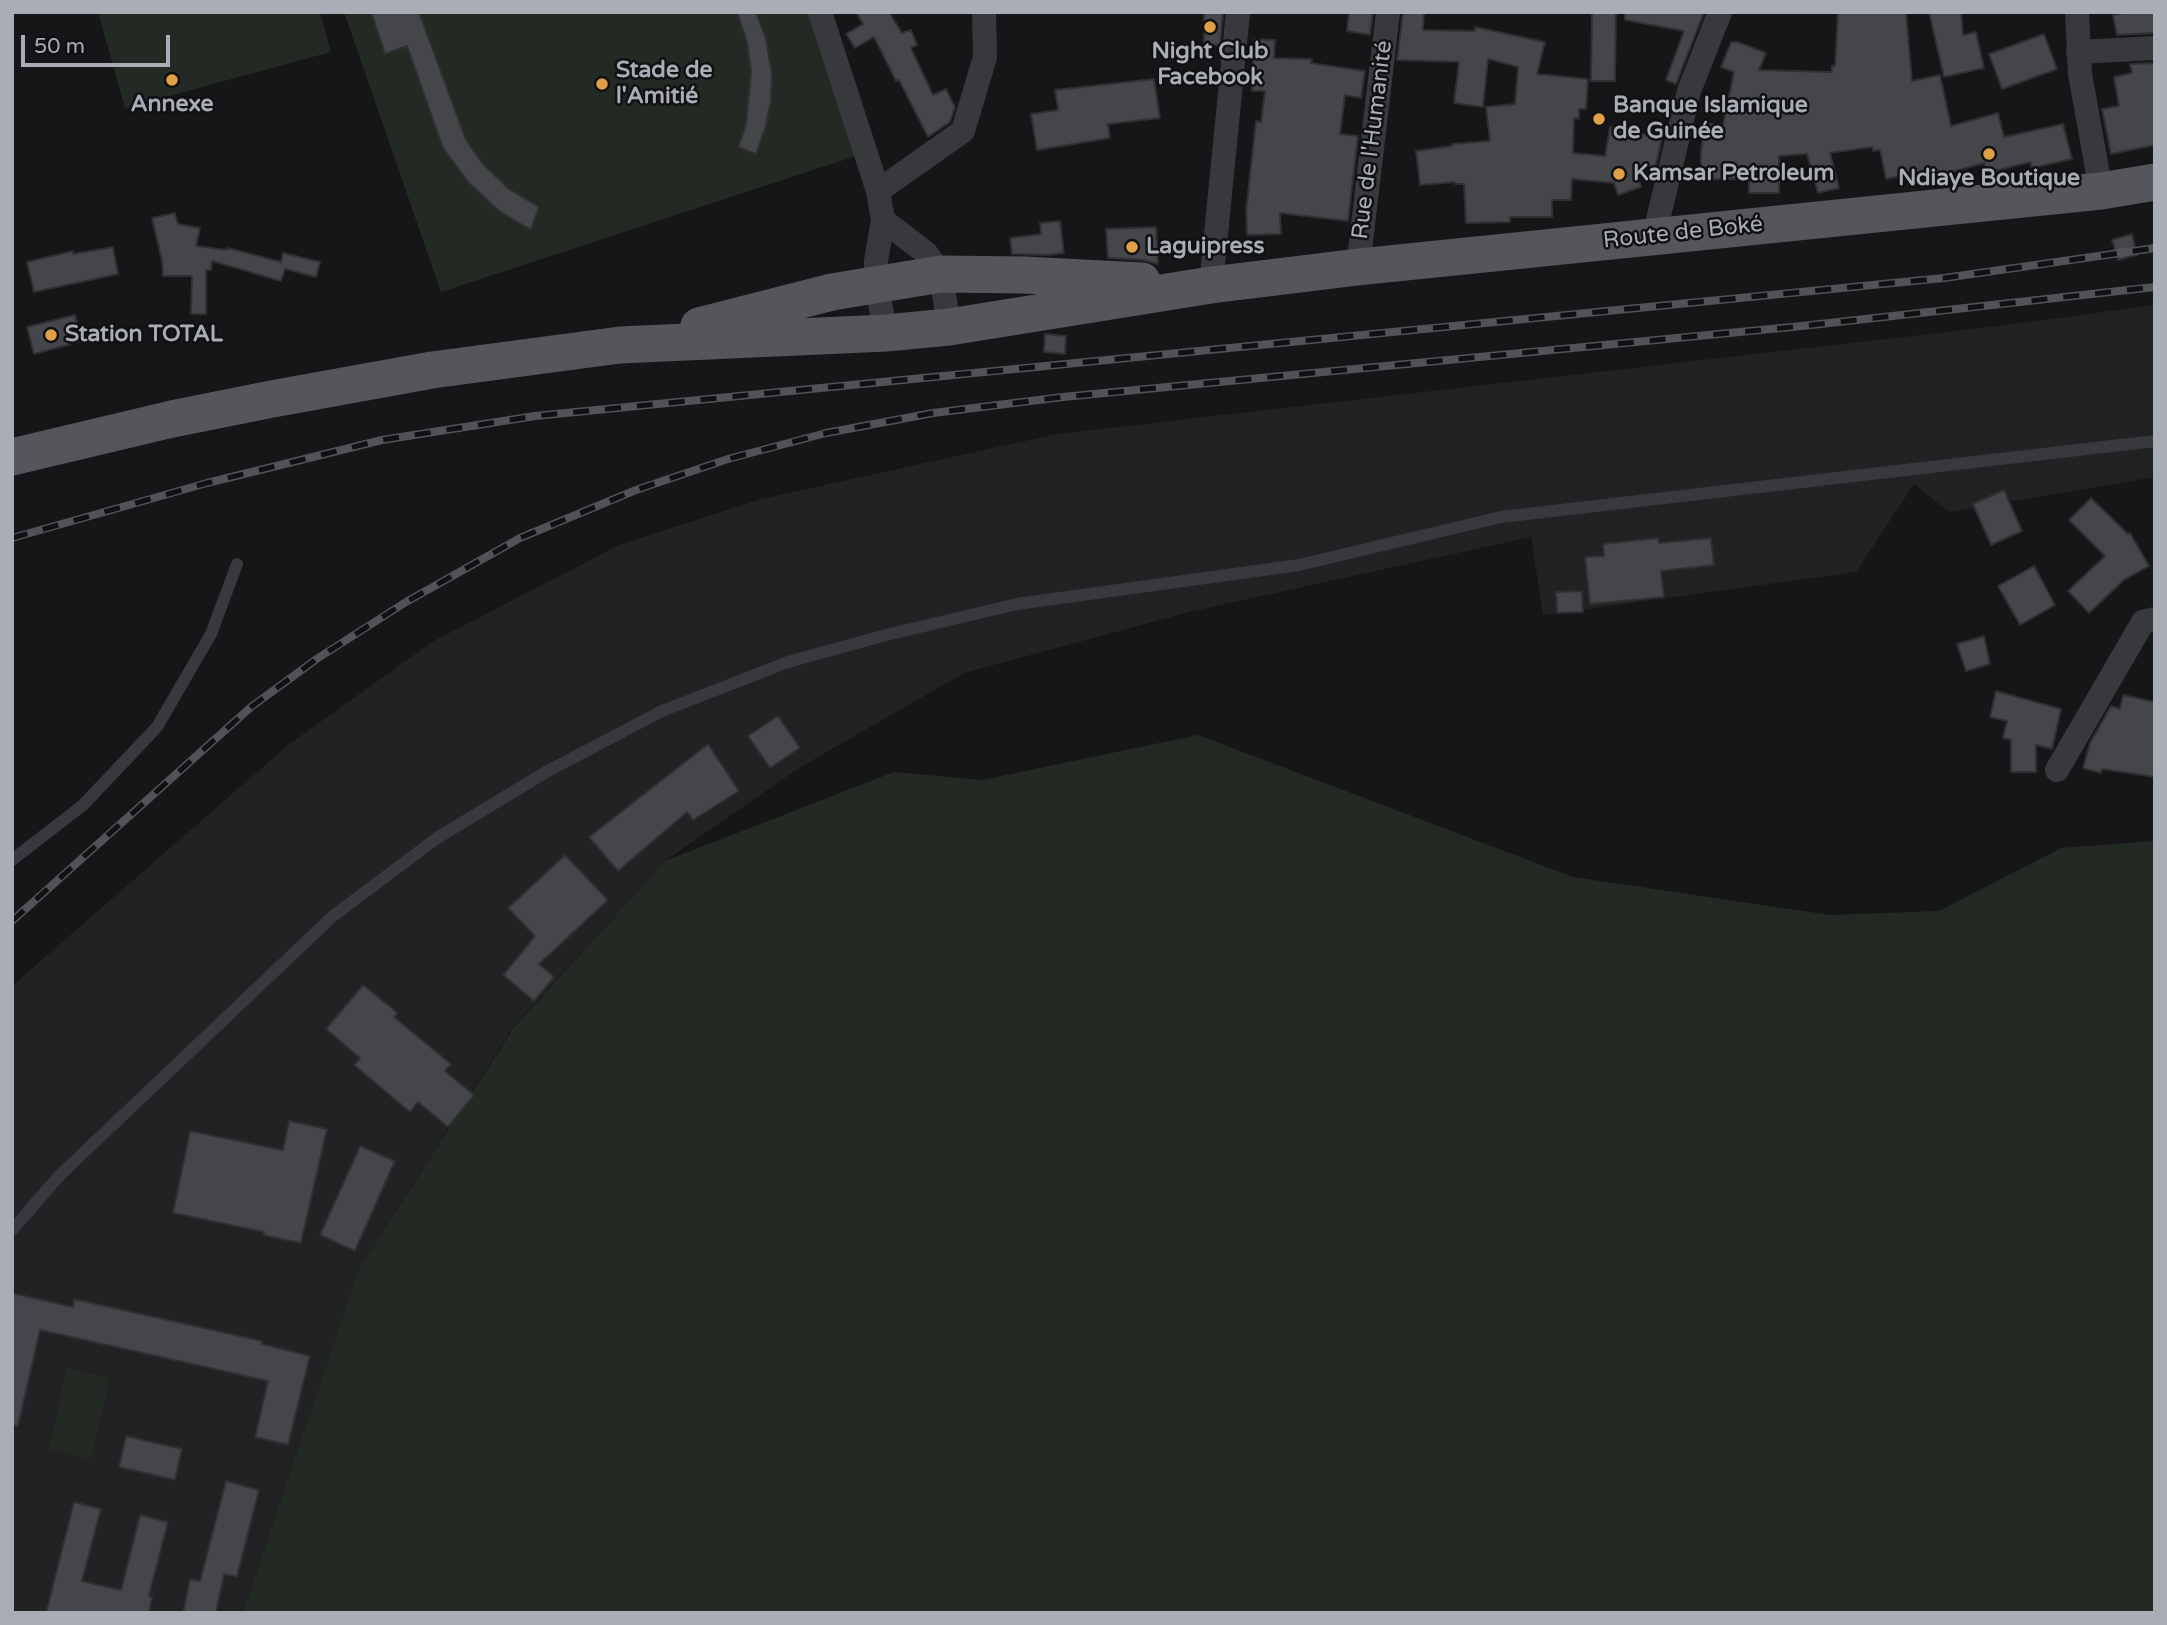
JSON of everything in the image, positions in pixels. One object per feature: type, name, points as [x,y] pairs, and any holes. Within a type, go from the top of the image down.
[{"type":"main road","name":"Route de Boké","points":[[1211,285],[1358,267],[2101,191],[2155,182]]},
{"type":"main road","points":[[620,345],[832,292],[941,274],[1024,275],[1211,285]]},
{"type":"main road","points":[[12,457],[172,419],[432,370],[620,345],[886,333],[949,327],[1211,285]]},
{"type":"street","points":[[820,12],[878,191],[883,219],[876,261],[876,284],[886,333]]},
{"type":"street","points":[[878,191],[963,131],[985,57],[984,12]]},
{"type":"street","points":[[1211,285],[1238,12]]},
{"type":"street","name":"Rue de l'Humanité","points":[[1358,267],[1388,12]]},
{"type":"street","points":[[1654,236],[1689,91],[1720,12]]},
{"type":"street","points":[[2077,12],[2080,74],[2101,191]]},
{"type":"street","points":[[2078,52],[2155,48]]},
{"type":"street","points":[[883,219],[926,253],[941,274],[949,327]]},
{"type":"street","points":[[2057,770],[2143,622],[2155,619]]},
{"type":"lane","points":[[12,1230],[60,1175],[333,916],[437,838],[546,772],[662,711],[788,662],[886,635],[1017,604],[1299,565],[1501,517],[2155,441]]},
{"type":"lane","points":[[12,860],[83,805],[157,727],[211,634],[237,564]]},
{"type":"shaded area","name":"Annexe","points":[[98,12],[320,12],[331,52],[125,108]]},
{"type":"shaded area","name":"Stade de l'Amitié","points":[[344,12],[812,12],[859,155],[441,292]]},
{"type":"shaded area","points":[[2155,305],[2155,477],[1949,512],[1914,484],[1856,572],[1543,615],[1531,537],[1193,611],[964,673],[799,768],[665,861],[513,1027],[358,1270],[243,1613],[12,1613],[12,986],[288,745],[432,642],[619,545],[761,499],[1057,434],[1999,326]]},
{"type":"shaded area","points":[[1198,735],[1573,877],[1830,915],[1939,911],[2061,848],[2155,841],[2155,1613],[243,1613],[358,1270],[514,1027],[665,861],[894,772],[982,780]]},
{"type":"shaded area","points":[[67,1368],[110,1378],[91,1459],[49,1449]]},
{"type":"building","points":[[371,12],[419,12],[466,140],[483,164],[509,189],[539,207],[531,230],[499,211],[468,182],[443,148],[407,46],[385,54]]},
{"type":"building","points":[[737,12],[756,12],[766,39],[772,74],[771,101],[756,154],[738,147],[746,125],[751,72],[747,42]]},
{"type":"building","points":[[856,12],[889,12],[902,33],[911,30],[917,45],[911,48],[933,95],[946,89],[955,107],[950,122],[928,137],[874,37],[855,48],[846,34],[863,24]]},
{"type":"building","points":[[1204,12],[1223,12],[1220,45],[1204,45]]},
{"type":"building","points":[[1349,12],[1373,12],[1370,35],[1347,31]]},
{"type":"building","points":[[1403,12],[1424,12],[1423,30],[1475,31],[1475,27],[1545,42],[1537,74],[1588,79],[1586,109],[1579,109],[1579,119],[1574,118],[1573,153],[1605,156],[1610,127],[1662,138],[1655,169],[1634,165],[1641,187],[1618,195],[1614,183],[1572,179],[1571,200],[1552,200],[1552,217],[1510,217],[1510,222],[1466,223],[1464,184],[1455,182],[1420,185],[1416,151],[1452,144],[1490,141],[1486,107],[1515,104],[1518,67],[1488,59],[1483,107],[1454,103],[1459,62],[1397,60]]},
{"type":"building","points":[[1592,12],[1616,12],[1615,81],[1591,81]]},
{"type":"building","points":[[1625,12],[1704,12],[1676,84],[1666,80],[1684,31],[1625,20]]},
{"type":"building","points":[[1838,12],[1906,12],[1912,81],[1940,75],[1951,126],[1998,113],[2004,137],[2063,124],[2072,159],[2032,168],[2030,162],[1987,173],[1984,163],[1934,177],[1932,170],[1886,179],[1880,150],[1873,151],[1872,147],[1830,153],[1839,188],[1818,193],[1807,154],[1779,156],[1779,193],[1749,193],[1749,179],[1701,179],[1704,123],[1723,125],[1734,72],[1721,67],[1731,42],[1766,53],[1759,70],[1832,72],[1832,66],[1835,66]]},
{"type":"building","points":[[1929,12],[1961,12],[1963,35],[1976,32],[1984,68],[1944,77]]},
{"type":"building","points":[[2155,12],[2155,33],[2117,35],[2113,15]]},
{"type":"building","points":[[2044,34],[2057,69],[2002,89],[1989,54]]},
{"type":"building","points":[[1254,39],[1275,40],[1274,58],[1312,59],[1311,63],[1365,71],[1361,98],[1345,95],[1340,134],[1358,136],[1348,221],[1280,213],[1281,234],[1247,235],[1246,211],[1256,121],[1261,122],[1265,91],[1252,91]]},
{"type":"building","points":[[2155,63],[2155,145],[2111,154],[2102,109],[2119,106],[2114,77],[2132,73],[2130,64]]},
{"type":"building","points":[[1154,79],[1160,118],[1108,124],[1110,138],[1037,150],[1031,114],[1058,110],[1055,90]]},
{"type":"building","points":[[175,213],[178,224],[200,228],[196,246],[228,248],[281,262],[283,253],[320,262],[316,277],[285,269],[281,281],[212,261],[211,270],[206,270],[206,314],[191,314],[192,276],[163,276],[152,218]]},
{"type":"building","points":[[1060,221],[1064,253],[1012,254],[1010,238],[1041,234],[1040,223]]},
{"type":"building","name":"Laguipress","points":[[1156,227],[1158,264],[1143,260],[1108,258],[1106,229]]},
{"type":"building","points":[[2132,234],[2137,255],[2118,260],[2112,240]]},
{"type":"building","points":[[113,247],[118,274],[34,292],[27,262],[73,251],[73,254]]},
{"type":"building","points":[[75,315],[82,341],[34,354],[27,327]]},
{"type":"building","points":[[1045,334],[1066,336],[1065,354],[1044,352]]},
{"type":"building","points":[[2004,490],[2022,531],[1991,545],[1973,504]]},
{"type":"building","points":[[2091,498],[2130,533],[2149,566],[2124,580],[2089,613],[2068,591],[2105,556],[2069,520]]},
{"type":"building","points":[[1658,538],[1659,543],[1711,538],[1714,565],[1661,571],[1664,597],[1590,604],[1585,557],[1604,556],[1603,544]]},
{"type":"building","points":[[2034,566],[2055,605],[2020,625],[1998,586]]},
{"type":"building","points":[[1582,591],[1583,612],[1557,613],[1556,592]]},
{"type":"building","points":[[1984,636],[1990,664],[1966,671],[1957,644]]},
{"type":"building","points":[[1996,691],[2061,709],[2052,749],[2036,745],[2036,772],[2011,772],[2011,740],[2003,738],[2007,721],[1990,717]]},
{"type":"building","points":[[2123,695],[2155,702],[2155,777],[2102,769],[2101,773],[2083,768],[2090,743],[2111,706],[2120,709]]},
{"type":"building","points":[[778,716],[800,748],[770,768],[748,736]]},
{"type":"building","points":[[708,744],[739,791],[693,820],[687,812],[618,871],[589,837]]},
{"type":"building","points":[[565,855],[608,900],[539,964],[554,977],[534,1001],[503,975],[535,936],[508,908]]},
{"type":"building","points":[[363,985],[398,1013],[394,1017],[451,1064],[445,1071],[474,1095],[448,1127],[418,1102],[410,1112],[354,1065],[360,1058],[326,1029]]},
{"type":"building","points":[[289,1121],[327,1129],[301,1243],[263,1235],[264,1232],[173,1213],[190,1131],[283,1150]]},
{"type":"building","points":[[360,1146],[395,1161],[355,1251],[320,1235]]},
{"type":"building","points":[[12,1293],[73,1307],[74,1299],[262,1341],[262,1344],[310,1356],[288,1445],[255,1437],[268,1381],[40,1330],[18,1426],[12,1425]]},
{"type":"building","points":[[126,1436],[182,1449],[175,1480],[119,1467]]},
{"type":"building","points":[[226,1481],[259,1490],[237,1577],[224,1574],[216,1613],[183,1613],[190,1579],[200,1581]]},
{"type":"building","points":[[74,1502],[101,1509],[82,1581],[121,1590],[140,1515],[168,1522],[149,1596],[152,1597],[149,1613],[46,1613]]},
{"type":"railway","points":[[12,538],[207,483],[382,440],[535,416],[1944,278],[2155,248]]},
{"type":"railway","points":[[12,921],[251,707],[318,658],[406,602],[520,538],[636,490],[728,459],[826,433],[933,413],[1063,397],[1802,326],[2155,287]]},
{"type":"place","name":"Night Club Facebook","points":[[1210,27]]},
{"type":"place","name":"Annexe","points":[[172,80]]},
{"type":"place","name":"Stade de l'Amitié","points":[[602,84]]},
{"type":"place","name":"Banque Islamique de Guinée","points":[[1599,119]]},
{"type":"place","name":"Ndiaye Boutique","points":[[1989,154]]},
{"type":"place","name":"Kamsar Petroleum","points":[[1619,174]]},
{"type":"place","name":"Laguipress","points":[[1132,247]]},
{"type":"place","name":"Station TOTAL","points":[[51,335]]}]
